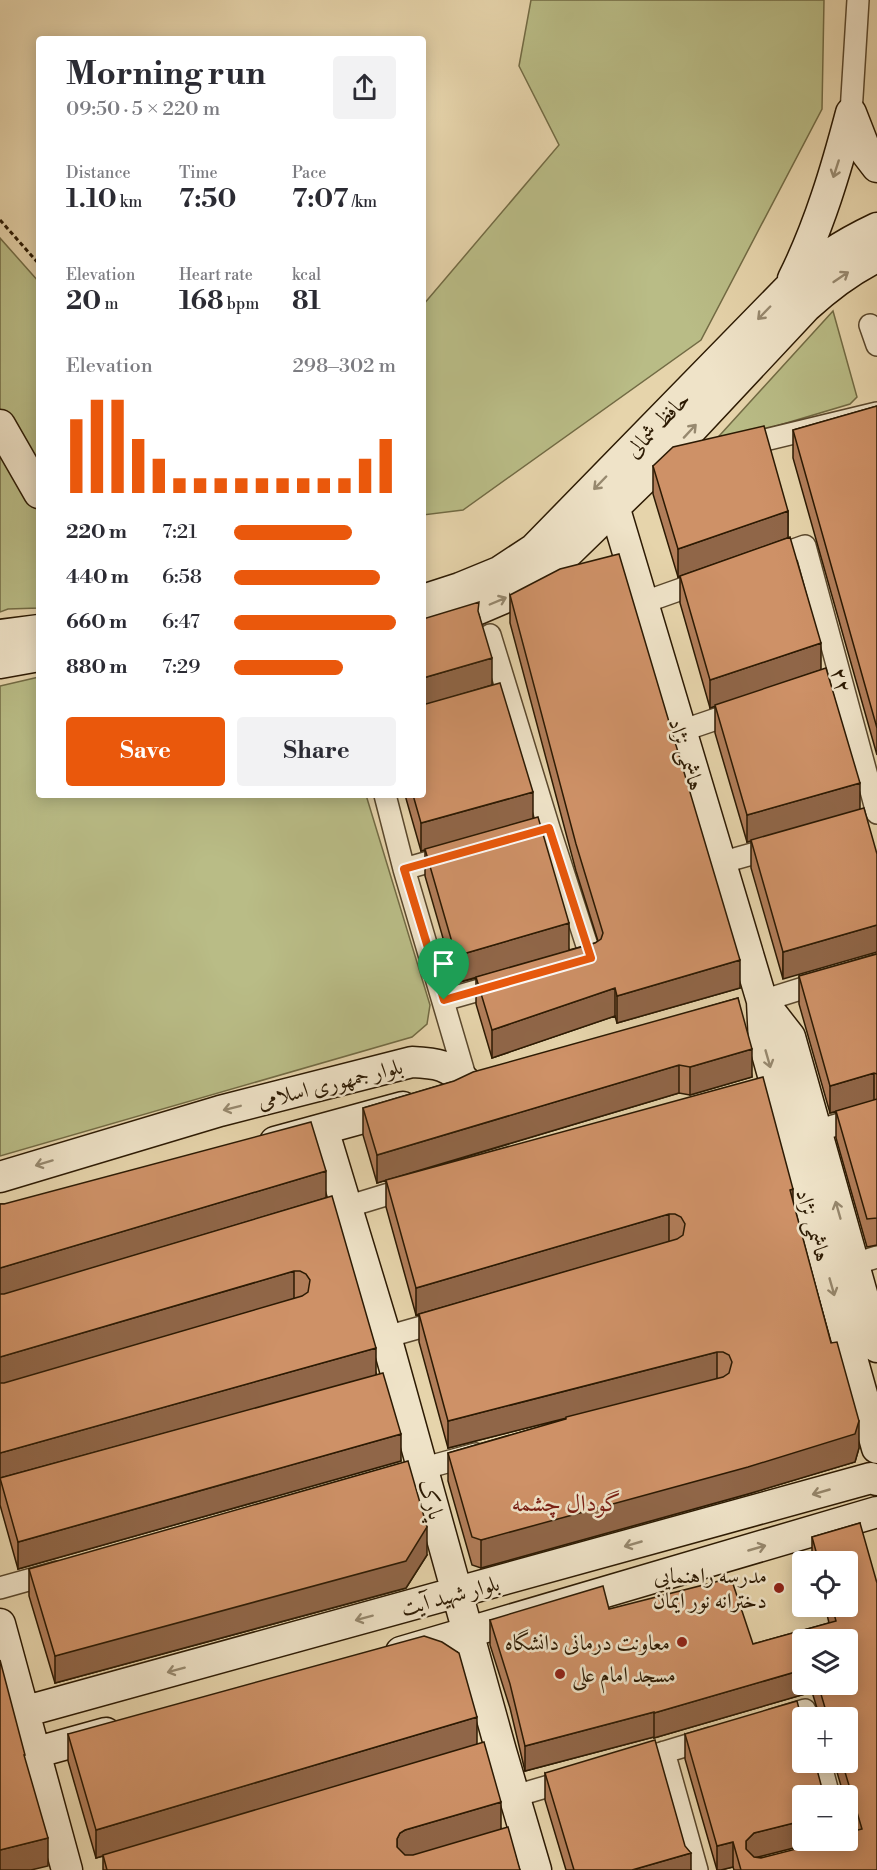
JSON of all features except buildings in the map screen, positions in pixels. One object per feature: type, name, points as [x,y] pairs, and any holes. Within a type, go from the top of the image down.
[{"type":"main road","points":[[851,113],[867,154],[877,167]]},
{"type":"main road","points":[[788,289],[825,201],[851,113]]},
{"type":"main road","name":"حافظ شمالی","points":[[426,599],[499,572],[534,549],[788,289],[815,264],[846,243],[877,228]]},
{"type":"main road","name":"حافظ شمالی","points":[[426,626],[469,613],[511,595],[550,570],[658,465],[806,307],[831,284],[877,257]]},
{"type":"main road","points":[[0,425],[36,489]]},
{"type":"main road","name":"هاشمی نژاد","points":[[614,506],[720,863],[750,1004],[764,1043],[877,1448]]},
{"type":"main road","points":[[0,635],[36,630]]},
{"type":"main road","points":[[0,663],[36,657]]},
{"type":"main road","name":"هاشمی نژاد","points":[[750,1004],[790,1037],[816,1131],[865,1260],[877,1347]]},
{"type":"main road","name":"بلوار جمهوری اسلامی","points":[[0,1177],[220,1111],[412,1062],[432,1063],[478,1080]]},
{"type":"main road","name":"بلوار جمهوری اسلامی","points":[[254,1148],[435,1097],[478,1080]]},
{"type":"main road","name":"پارک","points":[[324,1129],[386,1338],[387,1386],[423,1468],[469,1633],[489,1755],[515,1796],[516,1839],[536,1870]]},
{"type":"main road","name":"بلوار شهید آیت","points":[[23,1712],[872,1478],[877,1480]]},
{"type":"main road","name":"بلوار شهید آیت","points":[[377,1658],[877,1512]]},
{"type":"main road","points":[[0,1624],[67,1870]]},
{"type":"main road","points":[[34,1753],[137,1725]]},
{"type":"street","points":[[851,113],[858,0]]},
{"type":"street","points":[[715,452],[877,413]]},
{"type":"street","points":[[658,465],[692,457]]},
{"type":"street","name":"۲۲","points":[[751,565],[805,546],[877,813]]},
{"type":"street","points":[[642,603],[729,573]]},
{"type":"street","points":[[490,635],[591,958],[557,967]]},
{"type":"street","points":[[820,684],[841,677]]},
{"type":"street","points":[[487,701],[508,695]]},
{"type":"street","points":[[681,731],[766,702]]},
{"type":"street","points":[[386,798],[404,869],[444,1000],[478,1080]]},
{"type":"street","points":[[855,825],[877,819]]},
{"type":"street","points":[[527,835],[549,828]]},
{"type":"street","points":[[720,863],[799,841]]},
{"type":"street","points":[[404,869],[471,850]]},
{"type":"street","points":[[750,1004],[877,965]]},
{"type":"street","points":[[444,1000],[523,977]]},
{"type":"street","points":[[816,1131],[877,1113]]},
{"type":"street","points":[[314,1216],[426,1182]]},
{"type":"street","points":[[386,1338],[466,1314]]},
{"type":"street","points":[[389,1478],[492,1450]]},
{"type":"street","points":[[0,1588],[80,1565]]},
{"type":"street","points":[[751,1726],[792,1717]]},
{"type":"street","points":[[618,1766],[729,1733]]},
{"type":"street","points":[[664,1752],[697,1870]]},
{"type":"street","points":[[515,1796],[596,1772]]},
{"type":"path","points":[[0,220],[36,261]]},
{"type":"green space","points":[[531,0],[824,0],[822,109],[701,340],[463,510],[426,515],[426,301],[559,145],[519,66]]},
{"type":"green space","points":[[0,238],[36,279],[36,608],[8,609],[0,612]]},
{"type":"green space","points":[[833,311],[857,397],[850,404],[710,446]]},
{"type":"green space","points":[[36,678],[36,798],[367,798],[430,1005],[427,1024],[412,1037],[0,1156],[0,686]]},
{"type":"place","name":"مدرسه راهنمایی دخترانه نور ایمان","points":[[779,1588]]},
{"type":"place","name":"معاونت درمانی دانشگاه","points":[[682,1642]]},
{"type":"place","name":"مسجد امام علی","points":[[560,1674]]},
{"type":"district","name":"گودال چشمه","points":[[566,1503]]},
{"type":"route","points":[[549,828],[591,958],[444,1000],[404,869],[549,828]]}]
